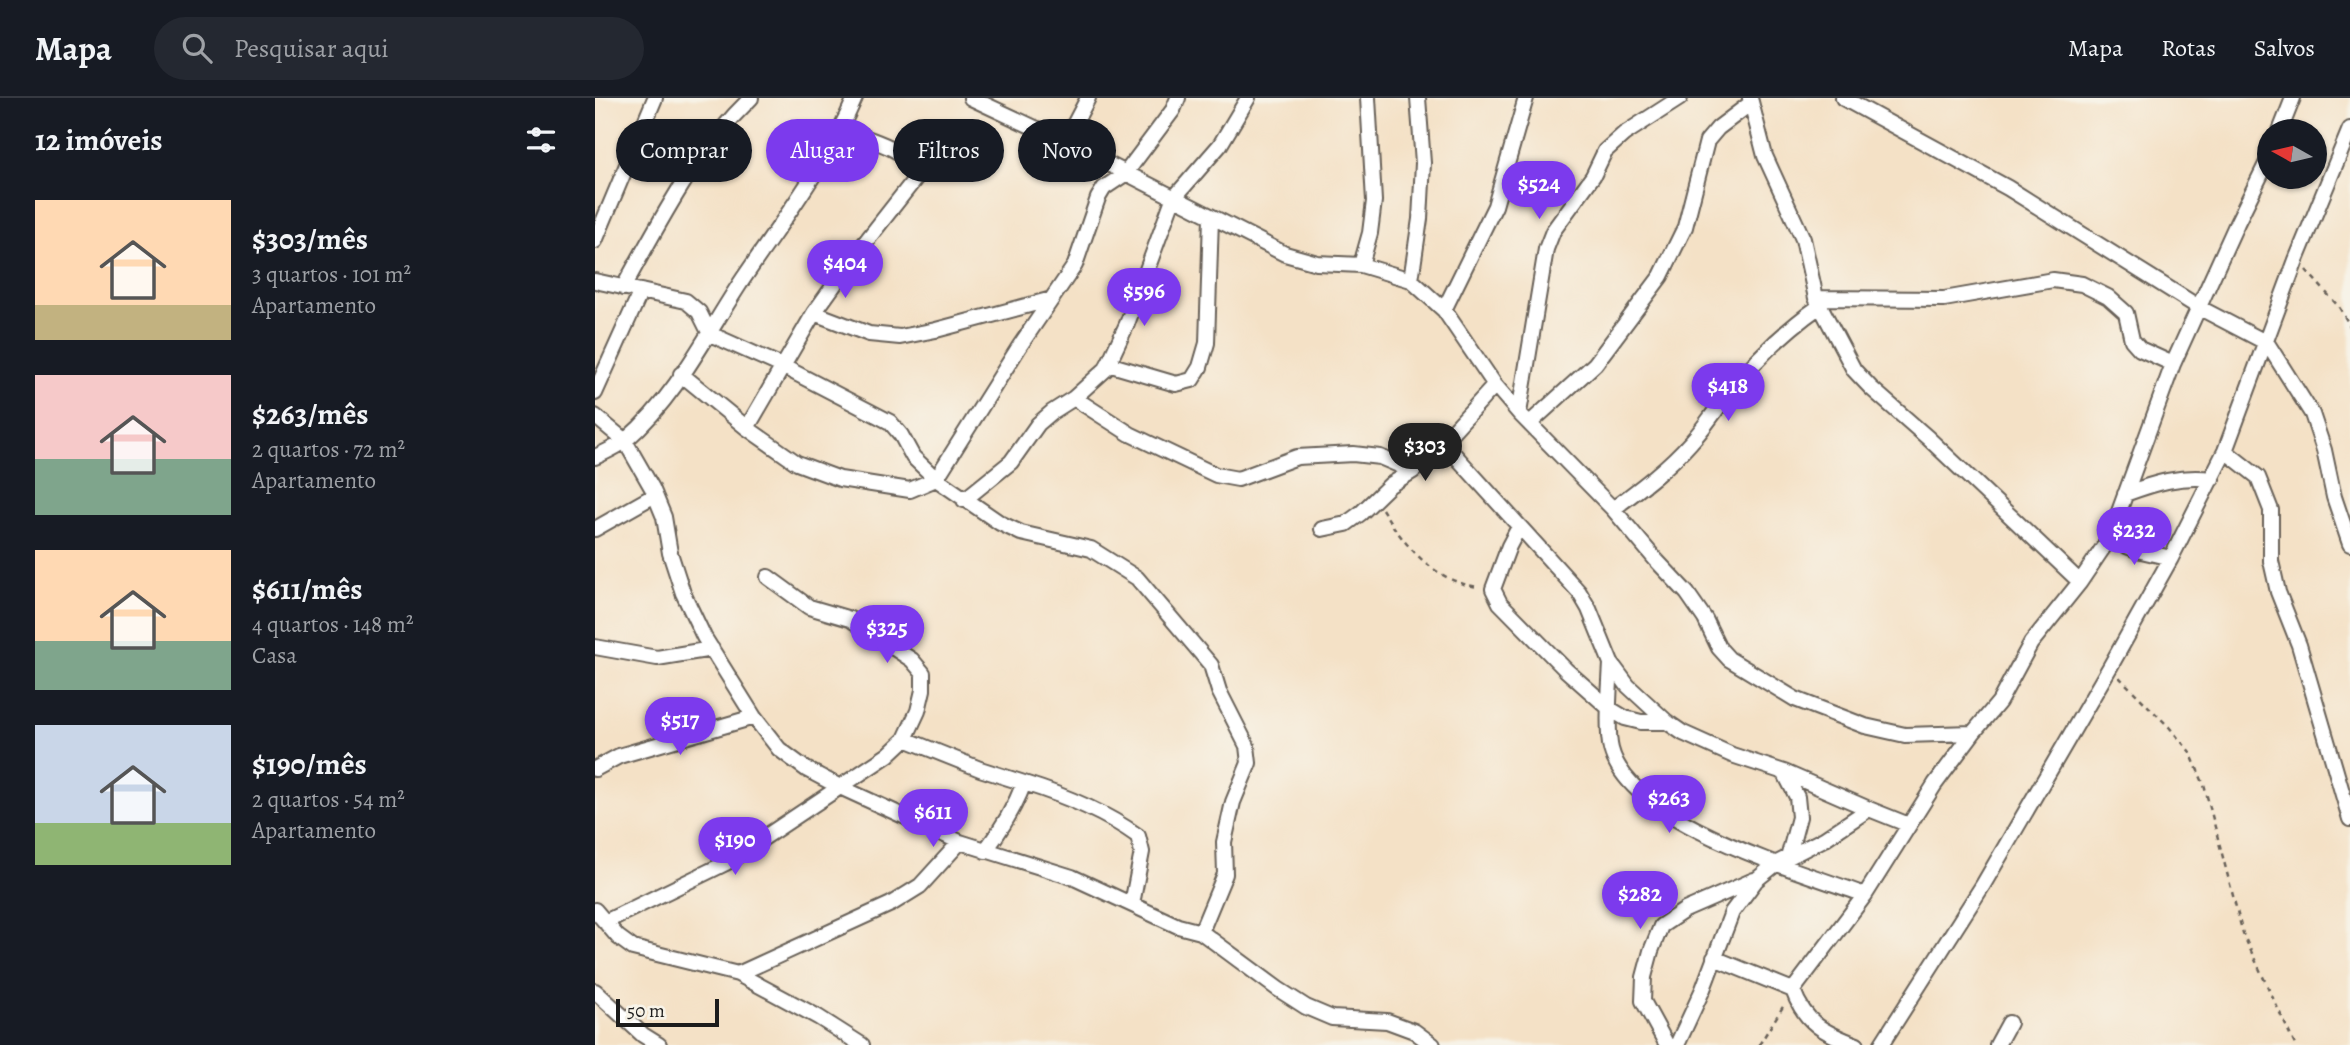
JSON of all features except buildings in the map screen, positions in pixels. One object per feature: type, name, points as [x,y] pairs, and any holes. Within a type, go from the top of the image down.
[{"type":"street","points":[[595,241],[655,98]]},
{"type":"street","points":[[623,288],[700,155],[720,129],[751,98]]},
{"type":"street","points":[[846,119],[855,98]]},
{"type":"street","points":[[971,98],[1000,104],[1026,119]]},
{"type":"street","points":[[1077,119],[1088,98]]},
{"type":"street","points":[[681,374],[747,428],[797,463],[840,479],[910,490],[936,479],[1075,265],[1104,188],[1125,174],[1173,110],[1178,98]]},
{"type":"street","points":[[964,500],[1011,462],[1038,424],[1074,398],[1106,369],[1127,324],[1173,199],[1220,145],[1248,98]]},
{"type":"street","points":[[1361,265],[1370,233],[1374,201],[1368,98]]},
{"type":"street","points":[[1411,280],[1420,219],[1423,163],[1418,98]]},
{"type":"street","points":[[1444,310],[1495,206],[1526,98]]},
{"type":"street","points":[[1525,418],[1546,250],[1553,231],[1593,176],[1605,150],[1624,134],[1680,98]]},
{"type":"street","points":[[1843,98],[2008,188],[2200,308],[2267,343],[2312,414],[2324,450],[2334,497],[2350,544]]},
{"type":"street","points":[[2285,119],[2293,98]]},
{"type":"street","points":[[1525,418],[1595,364],[1661,276],[1685,227],[1707,141],[1750,101],[1765,156],[1803,239],[1818,302],[1854,370],[2080,582]]},
{"type":"street","points":[[1881,1045],[1983,885],[2110,667],[2212,479],[2267,343],[2296,260],[2350,129]]},
{"type":"street","points":[[747,428],[814,313],[915,179],[916,168],[910,160],[879,144]]},
{"type":"street","points":[[1116,169],[1285,254],[1317,263],[1361,265],[1411,280],[1444,310],[1495,385],[1613,509],[1687,593],[1706,619],[1719,648],[1729,659],[1753,675],[1794,699],[1865,726],[1905,735],[1973,733]]},
{"type":"street","points":[[595,457],[625,441],[654,413],[710,334],[807,182]]},
{"type":"street","points":[[1793,990],[1865,895],[1935,784],[1999,702],[2031,643],[2080,582],[2109,539],[2173,365],[2257,182]]},
{"type":"street","points":[[1108,364],[1176,384],[1192,380],[1200,367],[1207,343],[1211,218]]},
{"type":"street","points":[[595,281],[686,301],[699,312],[710,334],[782,366],[890,422],[913,457],[936,479],[1000,523],[1021,533],[1091,549],[1137,578],[1211,665],[1219,691],[1247,746],[1249,763],[1233,802],[1224,842],[1225,874],[1201,932]]},
{"type":"street","points":[[1613,509],[1664,471],[1771,345],[1818,302],[1944,299],[2053,281],[2082,284],[2108,297],[2126,313],[2132,340],[2140,349],[2173,365]]},
{"type":"street","points":[[595,393],[641,291]]},
{"type":"street","points":[[814,313],[869,334],[900,337],[1052,299]]},
{"type":"street","points":[[1322,529],[1346,524],[1390,485],[1413,471],[1495,385]]},
{"type":"street","points":[[1074,398],[1130,434],[1216,475],[1238,479],[1297,457],[1353,454],[1380,457],[1413,471]]},
{"type":"street","points":[[595,416],[625,441],[655,495],[664,517],[670,553],[683,593],[712,649],[754,717],[779,749],[806,769],[840,787],[960,842],[1072,877],[1178,926],[1201,932],[1306,1007],[1332,1018],[1387,1021],[1414,1031],[1433,1045]]},
{"type":"street","points":[[1443,442],[1579,592],[1589,609],[1611,663],[1628,686],[1667,722],[1683,733],[1732,755],[1784,772],[1909,825]]},
{"type":"street","points":[[2225,451],[2258,477],[2271,510],[2270,561],[2278,592],[2306,666],[2350,819]]},
{"type":"street","points":[[2125,494],[2167,480],[2192,476],[2212,479]]},
{"type":"street","points":[[595,529],[655,495]]},
{"type":"street","points":[[1519,527],[1493,589],[1500,603],[1609,709],[1625,718],[1641,722],[1667,722]]},
{"type":"street","points":[[2109,539],[2137,550],[2171,558]]},
{"type":"street","points":[[605,922],[726,863],[888,755],[905,739],[918,711],[923,690],[923,673],[912,660],[850,619],[809,607],[768,577]]},
{"type":"street","points":[[595,646],[657,658],[712,649]]},
{"type":"street","points":[[1611,663],[1610,748],[1618,768],[1631,783],[1677,819],[1865,895]]},
{"type":"street","points":[[595,769],[619,756],[754,717]]},
{"type":"street","points":[[905,739],[979,769],[1057,795],[1123,825],[1138,836],[1142,852],[1132,904]]},
{"type":"street","points":[[1782,860],[1799,817],[1797,797],[1784,772]]},
{"type":"street","points":[[985,851],[1007,821],[1024,783]]},
{"type":"street","points":[[1667,1045],[1643,1001],[1644,977],[1650,951],[1661,926],[1685,910],[1756,880],[1782,860],[1823,839],[1869,809]]},
{"type":"street","points":[[738,974],[891,904],[920,886],[960,842]]},
{"type":"street","points":[[1677,1045],[1703,989],[1732,912],[1756,880]]},
{"type":"street","points":[[595,910],[618,937],[633,948],[738,974],[818,1017],[862,1045]]},
{"type":"street","points":[[1714,958],[1793,990],[1803,1013],[1812,1024],[1857,1045]]},
{"type":"street","points":[[595,991],[643,1035],[659,1045]]},
{"type":"street","points":[[1997,1045],[2009,1023]]},
{"type":"path","points":[[2296,260],[2339,307],[2350,326]]},
{"type":"path","points":[[1375,497],[1395,530],[1424,563],[1446,578],[1469,586],[1493,589]]},
{"type":"path","points":[[2110,667],[2190,752],[2204,785],[2243,934],[2295,1045]]},
{"type":"path","points":[[1759,1045],[1793,990]]}]
